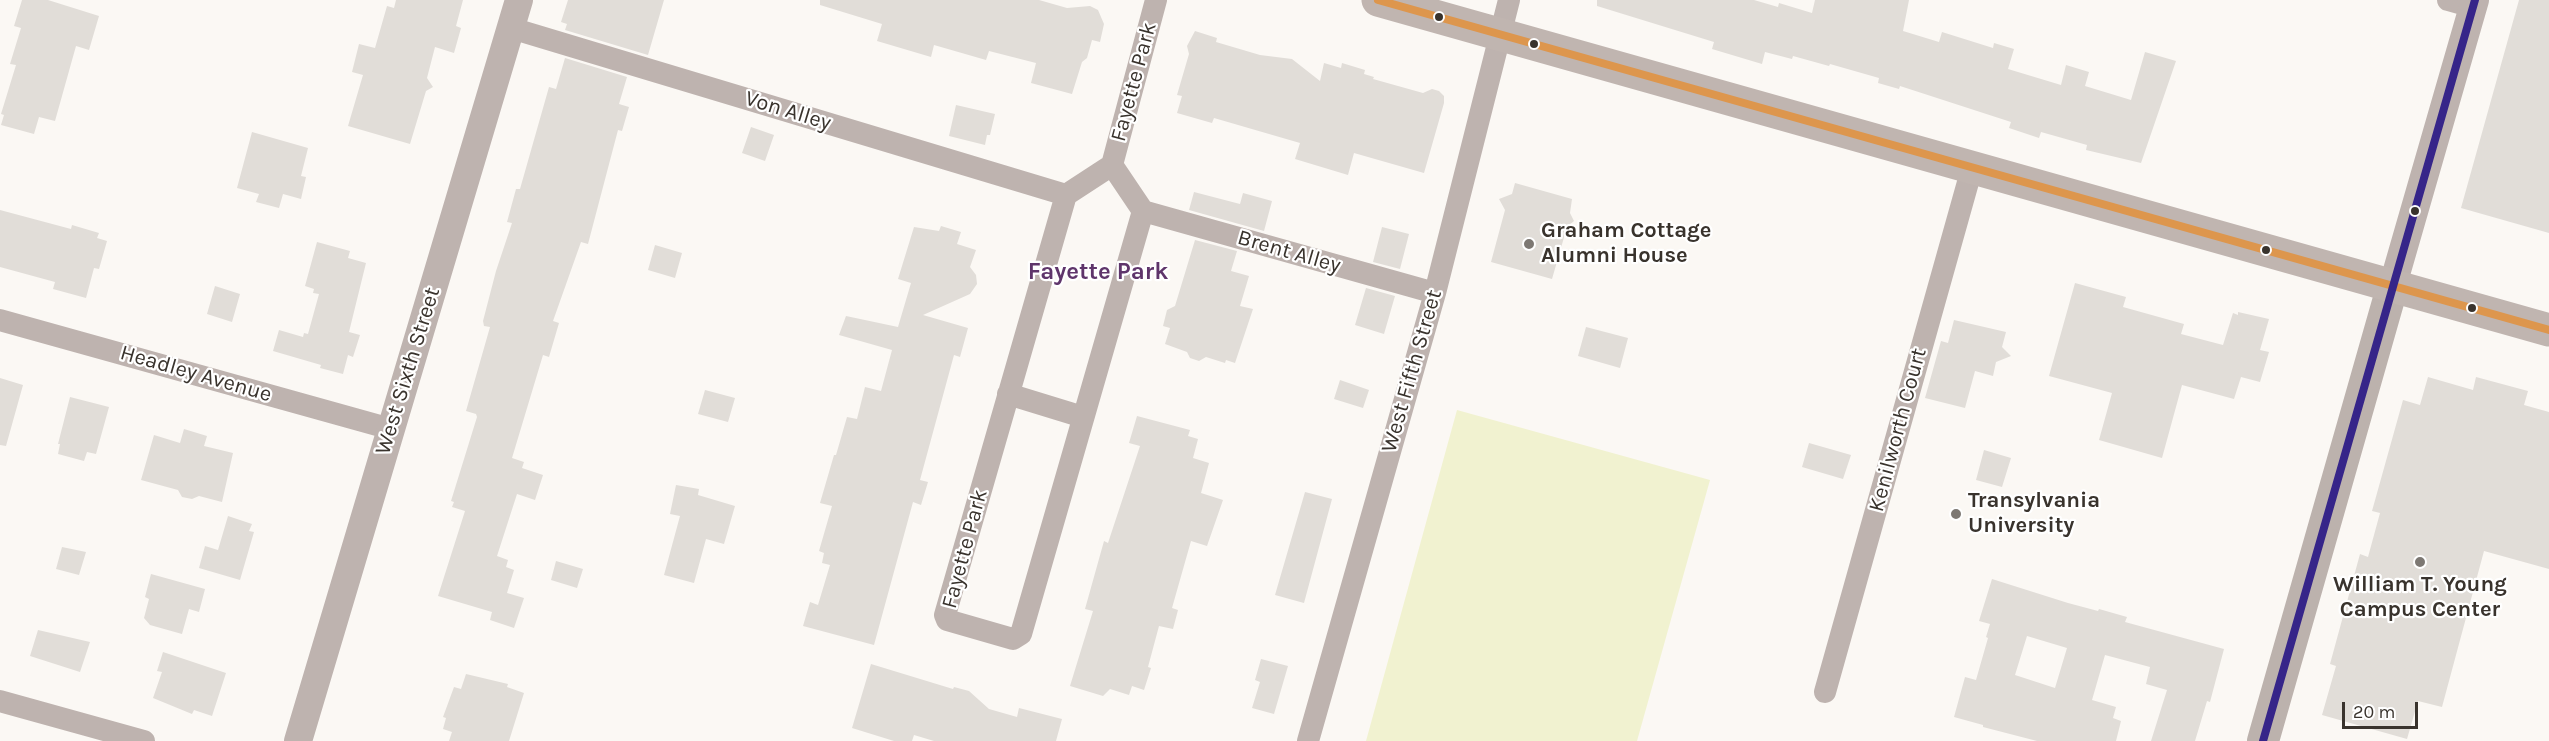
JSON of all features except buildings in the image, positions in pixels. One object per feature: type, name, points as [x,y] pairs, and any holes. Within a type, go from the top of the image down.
[{"type":"main road","points":[[1378,0],[2392,288],[2549,330]]},
{"type":"main road","points":[[2263,741],[2392,288]]},
{"type":"street","name":"West Sixth Street","points":[[298,741],[519,0]]},
{"type":"street","name":"Fayette Park","points":[[1112,165],[1143,211],[1021,634],[1013,639],[947,620],[945,615],[1066,195],[1112,165],[1156,0]]},
{"type":"street","name":"West Fifth Street","points":[[1308,741],[1435,293],[1509,0]]},
{"type":"street","points":[[2392,288],[2465,2]]},
{"type":"street","name":"Von Alley","points":[[511,28],[1066,195]]},
{"type":"street","name":"Kenilworth Court","points":[[1825,692],[1972,168]]},
{"type":"street","name":"Brent Alley","points":[[1143,211],[1435,293]]},
{"type":"street","name":"Headley Avenue","points":[[0,320],[391,429]]},
{"type":"street","points":[[1008,394],[1083,417]]},
{"type":"street","points":[[0,701],[144,741]]},
{"type":"green space","points":[[1457,410],[1710,480],[1637,741],[1366,741]]},
{"type":"transit line","points":[[1378,0],[2549,330]]},
{"type":"transit line","points":[[2263,741],[2475,0]]},
{"type":"place","name":"Graham Cottage Alumni House","points":[[1529,244]]},
{"type":"place","name":"Transylvania University","points":[[1956,514]]},
{"type":"place","name":"William T. Young Campus Center","points":[[2420,562]]},
{"type":"district","name":"Fayette Park","points":[[1098,272]]}]
